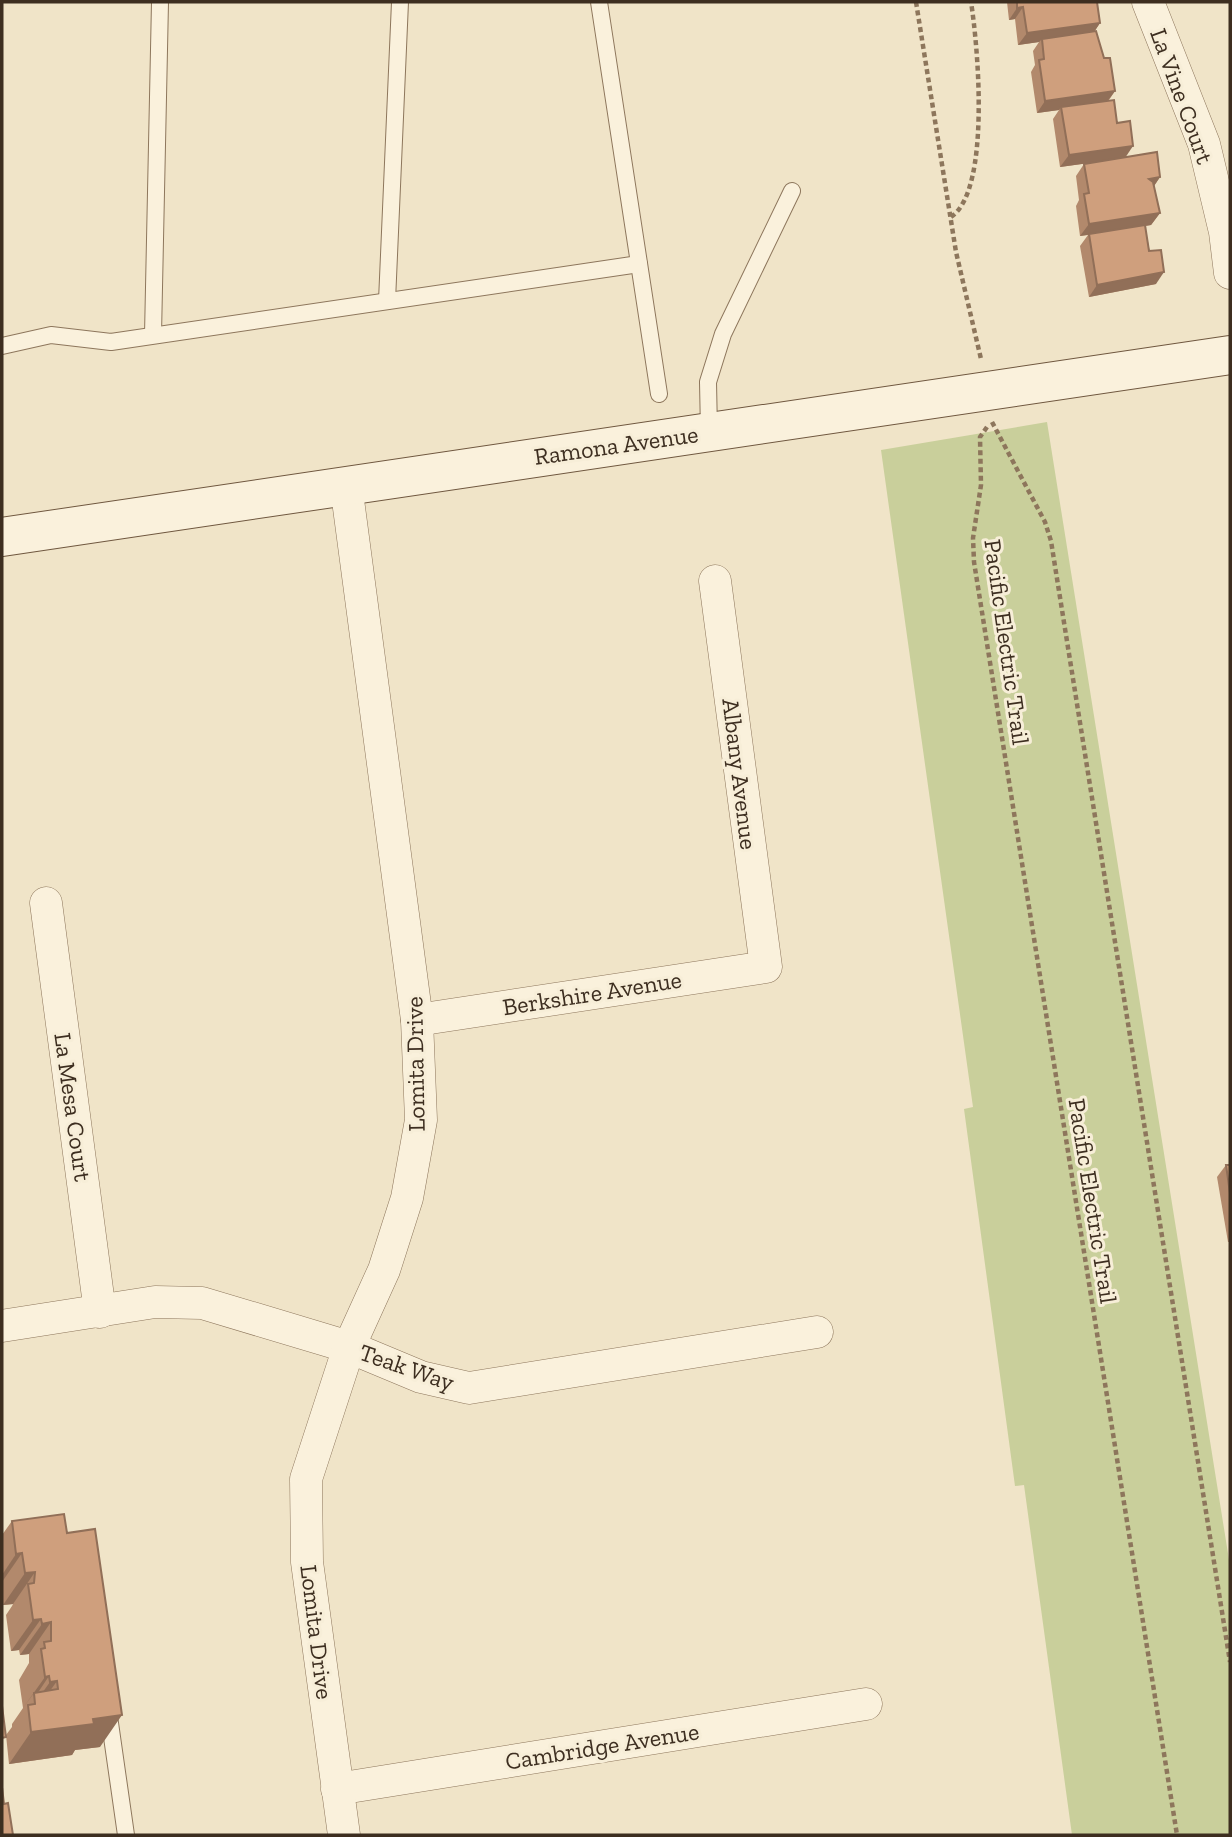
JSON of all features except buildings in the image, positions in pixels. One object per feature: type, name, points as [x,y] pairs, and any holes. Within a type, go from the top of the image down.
[{"type":"street","name":"La Vine Court","points":[[1148,2],[1203,144],[1224,232],[1230,273]]},
{"type":"street","name":"Ramona Avenue","points":[[2,537],[1230,355]]},
{"type":"street","name":"Lomita Drive","points":[[344,1835],[307,1562],[306,1479],[349,1347],[384,1270],[407,1198],[421,1120],[418,1020],[346,485]]},
{"type":"street","name":"Albany Avenue","points":[[715,581],[766,967]]},
{"type":"street","name":"La Mesa Court","points":[[46,903],[100,1312]]},
{"type":"street","name":"Berkshire Avenue","points":[[418,1020],[766,967]]},
{"type":"street","name":"Teak Way","points":[[2,1326],[155,1302],[202,1303],[349,1347],[421,1377],[469,1388],[817,1332]]},
{"type":"street","name":"Cambridge Avenue","points":[[337,1789],[866,1704]]},
{"type":"lane","points":[[153,335],[160,2]]},
{"type":"lane","points":[[387,301],[400,2]]},
{"type":"lane","points":[[599,2],[659,394]]},
{"type":"lane","points":[[709,431],[708,382],[723,334],[792,191]]},
{"type":"lane","points":[[2,346],[51,335],[111,342],[639,264]]},
{"type":"lane","points":[[107,1696],[126,1835]]},
{"type":"path","points":[[916,2],[950,217],[979,346]]},
{"type":"path","points":[[950,217],[959,211],[966,198],[978,133],[979,53],[971,2]]},
{"type":"path","name":"Pacific Electric Trail","points":[[1177,1835],[974,562],[973,538],[981,485],[980,437],[991,420],[1045,522],[1051,541],[1230,1662]]},
{"type":"green space","points":[[1047,422],[1230,1566],[1230,1835],[1072,1835],[1024,1485],[1015,1486],[964,1109],[973,1107],[881,450]]}]
